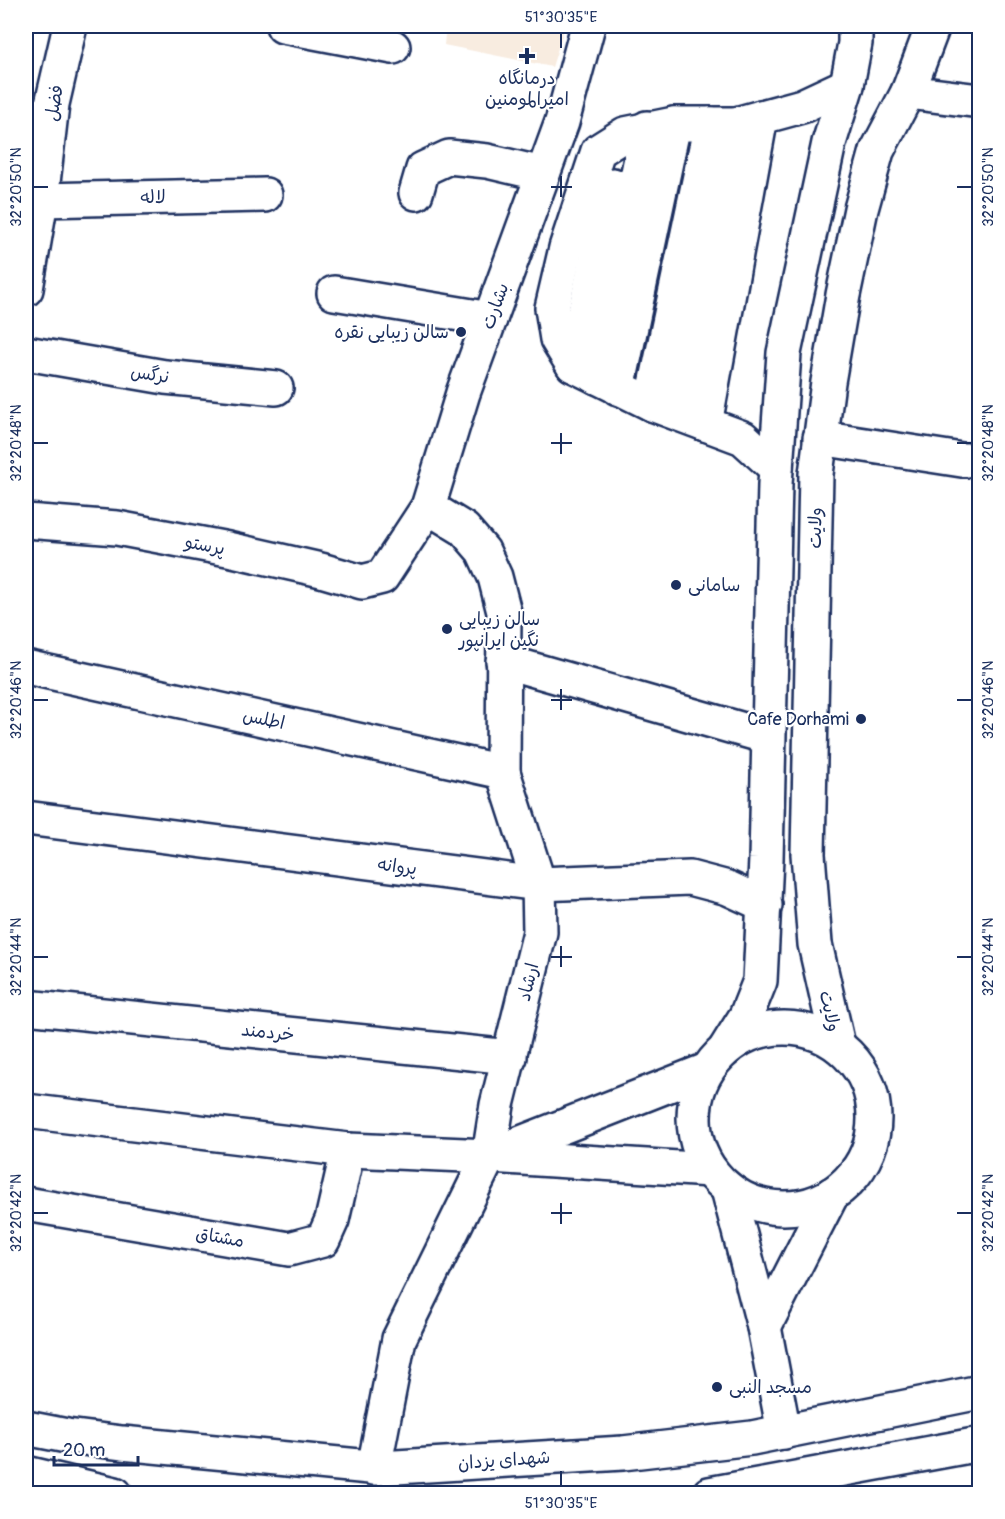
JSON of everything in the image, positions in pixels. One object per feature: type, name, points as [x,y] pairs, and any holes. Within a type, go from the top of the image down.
[{"type":"street","name":"فضل","points":[[26,289],[41,200],[36,149],[52,104],[70,26]]},
{"type":"street","points":[[283,26],[393,47]]},
{"type":"street","name":"بشارت","points":[[382,577],[428,507],[463,393],[562,122],[588,26]]},
{"type":"street","points":[[489,1156],[716,1059],[751,1033],[780,1027],[810,1031],[838,1045],[860,1067],[872,1095],[875,1125],[868,1155],[850,1181],[826,1199],[796,1209],[766,1208],[738,1197],[719,1180],[700,1154],[693,1125],[695,1096],[716,1059],[746,1016],[760,981],[765,905],[776,468],[784,352],[829,143],[847,85],[855,43],[855,26]]},
{"type":"street","name":"ولایت","points":[[838,1045],[815,944],[808,854],[816,474],[843,295],[861,209],[878,151],[909,92],[933,26]]},
{"type":"street","points":[[776,468],[743,438],[679,414],[596,376],[557,339],[552,308],[566,248],[598,151],[649,129],[736,122],[802,106],[847,85]]},
{"type":"street","points":[[909,92],[980,101]]},
{"type":"street","points":[[679,414],[736,122]]},
{"type":"street","points":[[679,414],[736,122]]},
{"type":"street","points":[[596,376],[649,129]]},
{"type":"street","points":[[416,193],[423,169],[449,157],[486,161],[543,174]]},
{"type":"street","name":"لاله","points":[[41,200],[265,195]]},
{"type":"street","points":[[334,293],[490,319]]},
{"type":"street","name":"نرگس","points":[[26,353],[165,377],[276,388]]},
{"type":"street","points":[[820,438],[962,460],[980,460]]},
{"type":"street","name":"ارشاد","points":[[374,1468],[399,1339],[489,1156],[498,1105],[540,932],[539,884],[503,772],[504,612],[495,577],[483,551],[464,529],[428,507]]},
{"type":"street","name":"پرستو","points":[[26,521],[117,528],[228,549],[321,570],[362,582],[382,577]]},
{"type":"street","points":[[503,661],[768,737]]},
{"type":"street","name":"اطلس","points":[[26,667],[503,772]]},
{"type":"street","name":"پروانه","points":[[26,818],[539,884],[690,878],[728,888],[765,905]]},
{"type":"street","name":"خردمند","points":[[26,1007],[510,1057]]},
{"type":"street","points":[[26,1111],[348,1150],[489,1156],[719,1180]]},
{"type":"street","name":"مشتاق","points":[[26,1204],[289,1249],[322,1240],[332,1220],[348,1150]]},
{"type":"street","points":[[719,1180],[764,1327],[784,1432]]},
{"type":"street","points":[[764,1327],[832,1194]]},
{"type":"street","name":"شهدای یزدان","points":[[30,1429],[122,1443],[374,1468],[623,1452],[752,1438],[980,1392]]},
{"type":"street","points":[[26,1471],[36,1462],[41,1448],[39,1438],[30,1429]]},
{"type":"street","points":[[115,1494],[106,1482],[106,1458],[112,1449],[122,1443]]},
{"type":"street","points":[[710,1494],[767,1488],[980,1444]]},
{"type":"street","points":[[26,1471],[115,1494]]},
{"type":"shaded area","name":"درمانگاه امیرالمومنین","points":[[446,26],[565,26],[552,67],[444,45]]},
{"type":"place","name":"درمانگاه امیرالمومنین","points":[[527,56]]},
{"type":"place","name":"سالن زیبایی نقره","points":[[461,332]]},
{"type":"place","name":"سامانی","points":[[676,585]]},
{"type":"place","name":"سالن زیبایی نگین ایرانپور","points":[[447,629]]},
{"type":"place","name":"Cafe Dorhami","points":[[861,719]]},
{"type":"place","name":"مسجد النبی","points":[[717,1387]]}]
